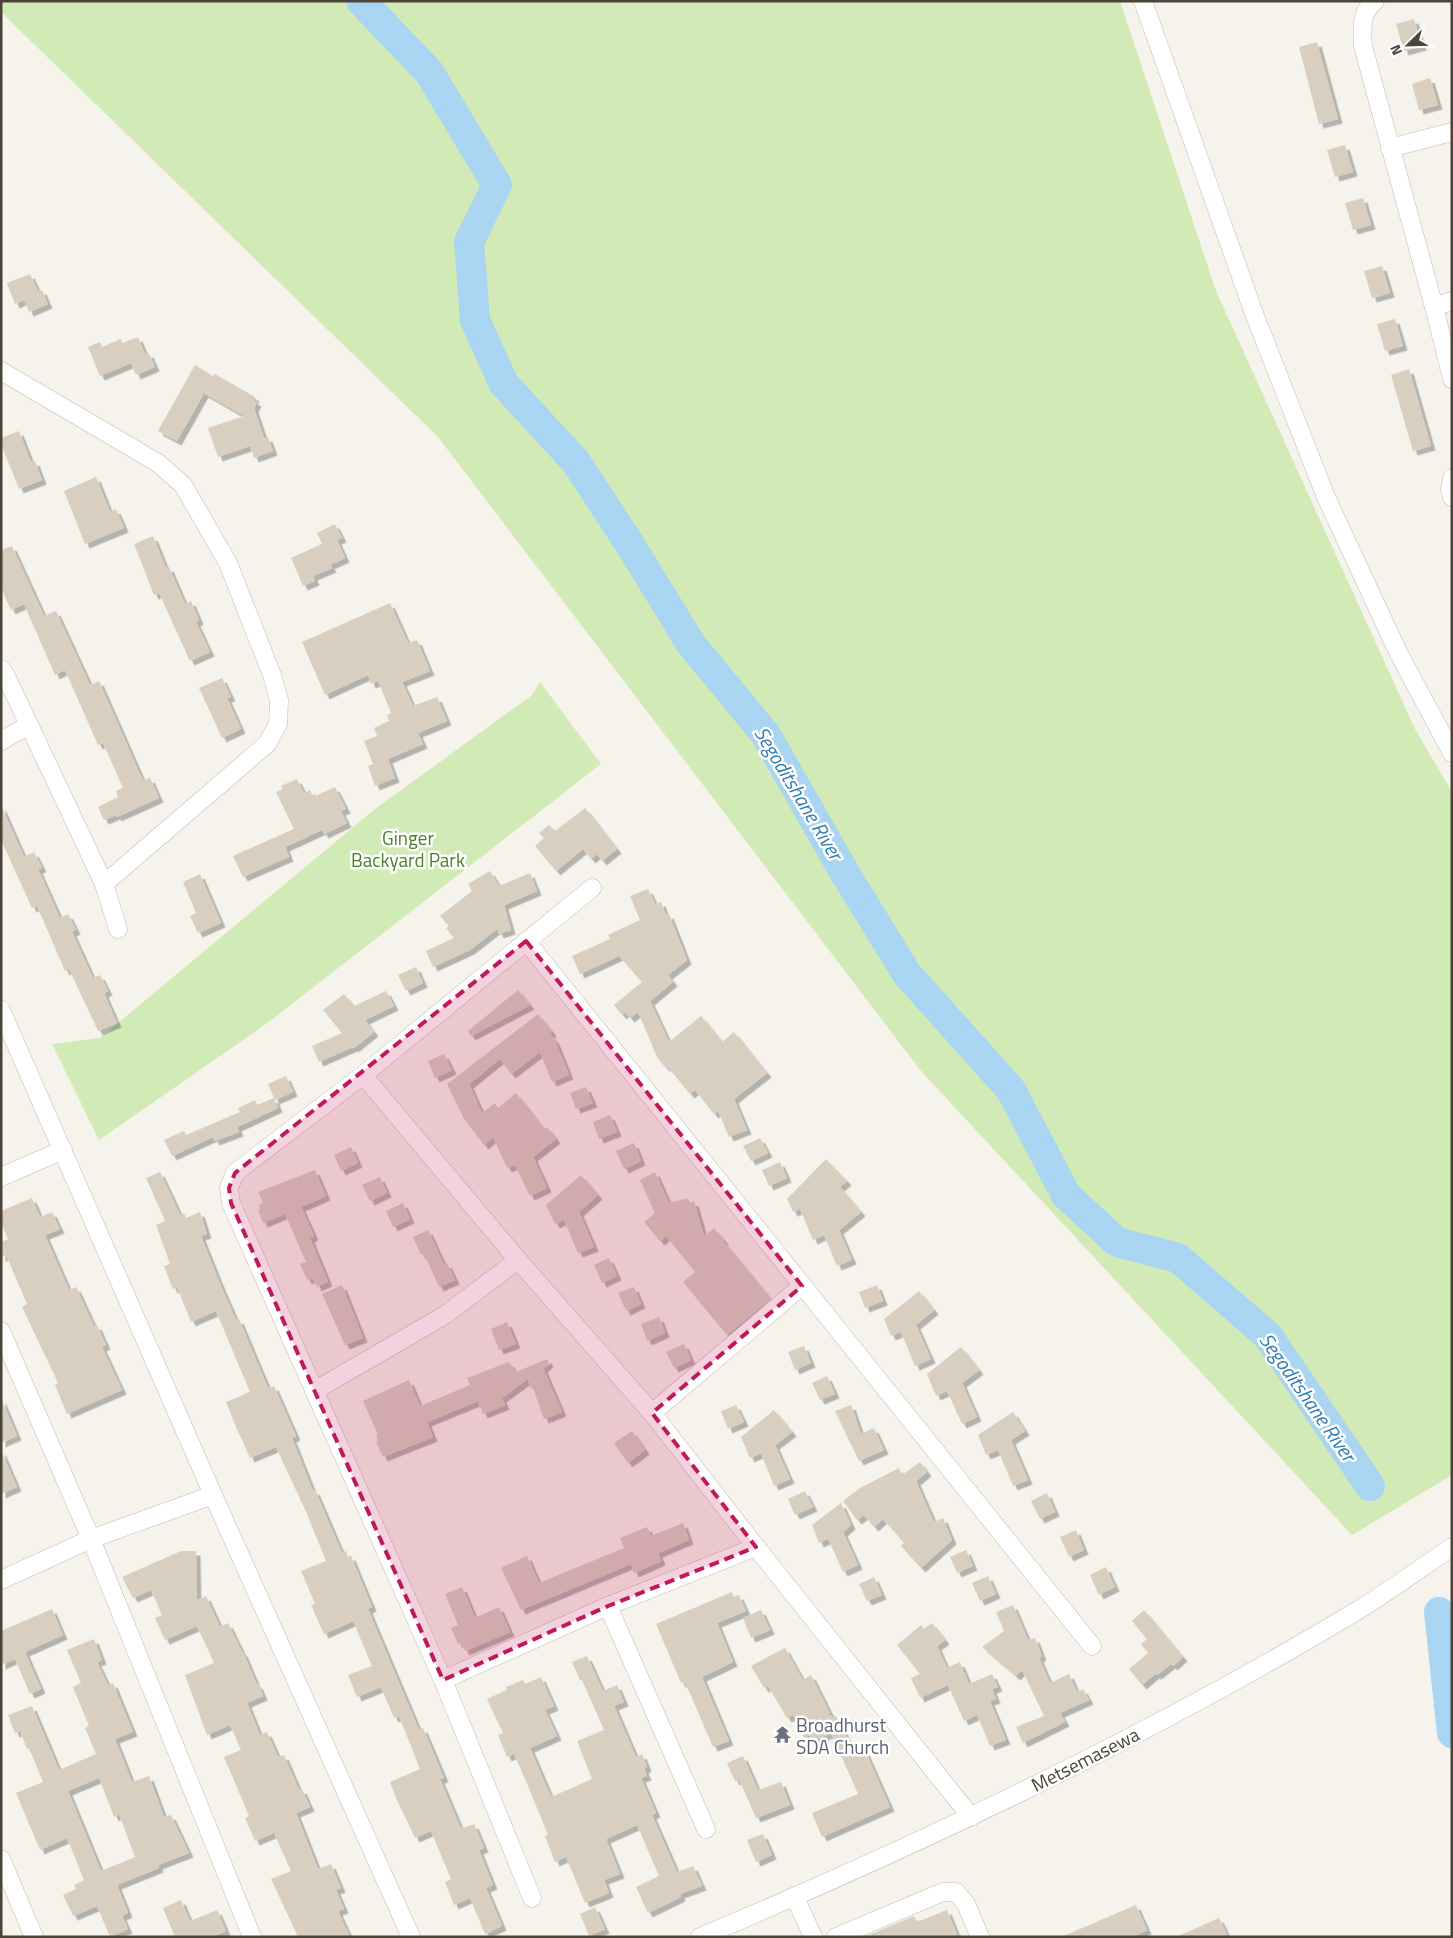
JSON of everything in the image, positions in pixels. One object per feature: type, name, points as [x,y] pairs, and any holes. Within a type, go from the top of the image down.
[{"type":"street","points":[[1143,1],[1255,316],[1326,498],[1398,652],[1452,753]]},
{"type":"street","points":[[1375,1],[1364,13],[1362,24],[1363,46],[1452,379]]},
{"type":"street","points":[[1390,148],[1452,132]]},
{"type":"street","points":[[1434,306],[1452,301]]},
{"type":"street","points":[[1,371],[158,463],[183,485],[228,563],[261,644],[279,700],[278,724],[266,744],[104,884]]},
{"type":"street","points":[[1452,478],[1450,489],[1452,497]]},
{"type":"street","points":[[1,669],[104,884],[118,930]]},
{"type":"street","points":[[1,741],[29,725]]},
{"type":"street","points":[[532,1898],[443,1680],[230,1203],[229,1188],[235,1173],[363,1074],[592,888]]},
{"type":"street","points":[[526,941],[1092,1646]]},
{"type":"street","points":[[1,1010],[64,1150],[213,1495],[411,1937]]},
{"type":"street","points":[[363,1074],[518,1260],[652,1413],[756,1547],[972,1817]]},
{"type":"street","points":[[1,1177],[64,1150]]},
{"type":"street","points":[[314,1391],[445,1315],[518,1260]]},
{"type":"street","points":[[652,1413],[802,1286]]},
{"type":"street","points":[[1,1331],[92,1539],[252,1937]]},
{"type":"street","points":[[1,1580],[92,1539],[213,1495]]},
{"type":"street","points":[[443,1680],[608,1606],[756,1547]]},
{"type":"street","name":"Metsemasewa","points":[[700,1937],[795,1897],[972,1817],[1118,1743],[1225,1687],[1362,1608],[1452,1547]]},
{"type":"street","points":[[608,1606],[706,1828]]},
{"type":"street","points":[[1,1859],[34,1937]]},
{"type":"street","points":[[836,1937],[943,1892],[956,1892],[966,1904],[980,1937]]},
{"type":"street","points":[[795,1897],[813,1937]]},
{"type":"highlighted area","points":[[526,941],[802,1286],[652,1413],[756,1547],[608,1606],[443,1680],[231,1203],[229,1188],[235,1173]]},
{"type":"green space","points":[[1,1],[1120,1],[1216,291],[1415,729],[1452,792],[1452,1475],[1352,1535],[921,1071],[438,437],[1,12]]},
{"type":"green space","name":"Ginger Backyard Park","points":[[540,682],[601,764],[266,1024],[99,1140],[52,1044],[100,1038],[375,809],[532,695]]},
{"type":"building","points":[[1414,19],[1422,46],[1404,51],[1396,24]]},
{"type":"building","points":[[1317,42],[1338,119],[1319,124],[1299,47]]},
{"type":"building","points":[[1430,78],[1438,105],[1419,110],[1412,84]]},
{"type":"building","points":[[1345,145],[1353,172],[1335,177],[1327,150]]},
{"type":"building","points":[[1363,198],[1371,225],[1353,230],[1345,203]]},
{"type":"building","points":[[1382,266],[1390,293],[1372,298],[1364,271]]},
{"type":"building","points":[[30,274],[38,291],[42,290],[48,304],[29,312],[24,300],[15,304],[7,283]]},
{"type":"building","points":[[1395,319],[1403,346],[1385,351],[1377,324]]},
{"type":"building","points":[[138,337],[145,354],[149,353],[155,367],[136,375],[131,363],[100,376],[88,347],[100,342],[102,347],[121,339],[122,343]]},
{"type":"building","points":[[195,365],[255,397],[253,400],[257,402],[254,408],[264,438],[268,437],[273,451],[254,458],[250,446],[218,457],[208,428],[244,416],[204,393],[177,441],[158,431]]},
{"type":"building","points":[[1409,369],[1431,446],[1413,451],[1391,375]]},
{"type":"building","points":[[19,431],[31,462],[35,461],[42,480],[19,489],[1,444],[1,438]]},
{"type":"building","points":[[96,477],[110,512],[116,509],[124,528],[85,544],[64,491]]},
{"type":"building","points":[[335,524],[342,538],[337,540],[345,558],[330,565],[332,568],[313,576],[315,581],[303,586],[291,558],[322,544],[317,533]]},
{"type":"building","points":[[153,536],[166,568],[169,567],[185,604],[191,601],[199,620],[196,622],[210,652],[190,661],[159,593],[154,595],[134,544]]},
{"type":"building","points":[[12,546],[44,616],[56,611],[90,685],[99,681],[143,781],[150,778],[159,798],[117,817],[116,815],[104,820],[98,807],[118,797],[116,791],[123,788],[103,743],[98,745],[65,670],[55,675],[24,604],[11,610],[1,588],[1,550]]},
{"type":"building","points":[[390,603],[408,643],[417,640],[430,671],[402,682],[413,706],[437,697],[447,721],[418,733],[423,744],[388,759],[395,778],[375,786],[368,766],[373,764],[364,741],[377,736],[374,728],[389,721],[387,715],[391,713],[378,681],[371,684],[368,675],[325,695],[302,642]]},
{"type":"building","points":[[222,678],[231,697],[227,698],[241,729],[222,738],[199,688]]},
{"type":"building","points":[[297,779],[304,793],[310,790],[313,797],[335,787],[346,809],[341,811],[347,823],[324,834],[322,830],[285,847],[289,857],[243,877],[233,856],[294,829],[276,792],[283,789],[281,786]]},
{"type":"building","points":[[1,805],[24,857],[34,852],[42,868],[38,869],[60,918],[68,914],[76,930],[72,932],[93,978],[100,975],[108,991],[104,993],[117,1023],[98,1031],[69,969],[65,971],[37,906],[32,908],[1,840]]},
{"type":"building","points":[[585,808],[617,849],[602,861],[597,854],[591,859],[583,849],[556,871],[535,846],[544,838],[539,833],[549,825],[555,831]]},
{"type":"building","points":[[490,871],[499,886],[530,873],[537,891],[504,905],[511,930],[499,934],[497,929],[470,950],[433,967],[426,951],[454,938],[446,928],[449,926],[440,916],[472,891],[468,884]]},
{"type":"building","points":[[200,874],[221,923],[198,933],[190,916],[196,913],[183,882]]},
{"type":"building","points":[[648,889],[655,904],[661,902],[666,915],[669,914],[687,960],[668,975],[673,982],[650,1001],[669,1042],[701,1016],[722,1042],[734,1032],[767,1073],[734,1099],[747,1130],[729,1137],[718,1111],[714,1114],[695,1090],[690,1094],[657,1057],[638,1012],[630,1018],[625,1012],[622,1015],[614,1005],[642,982],[619,956],[580,974],[572,956],[610,939],[608,935],[640,920],[630,896]]},
{"type":"building","points":[[416,967],[423,983],[406,991],[398,975]]},
{"type":"building","points":[[518,990],[530,1005],[471,1036],[468,1031]]},
{"type":"building","points":[[386,991],[394,1006],[365,1020],[374,1032],[354,1048],[319,1062],[312,1046],[342,1033],[323,1010],[344,994],[354,1006]]},
{"type":"building","points":[[538,1014],[552,1032],[550,1034],[555,1040],[569,1075],[552,1082],[540,1052],[511,1074],[500,1059],[469,1084],[482,1113],[495,1103],[498,1108],[516,1093],[544,1129],[547,1127],[556,1139],[533,1157],[547,1188],[530,1196],[515,1165],[507,1168],[493,1137],[484,1145],[464,1119],[447,1084]]},
{"type":"building","points":[[444,1054],[452,1070],[435,1078],[428,1061]]},
{"type":"building","points":[[286,1076],[293,1092],[275,1100],[268,1084]]},
{"type":"building","points":[[586,1087],[593,1103],[576,1109],[570,1093]]},
{"type":"building","points":[[274,1098],[278,1108],[237,1127],[239,1132],[215,1141],[213,1137],[172,1156],[164,1140],[184,1131],[186,1135],[240,1112],[238,1108],[255,1100],[257,1105]]},
{"type":"building","points":[[610,1115],[617,1132],[599,1139],[593,1122]]},
{"type":"building","points":[[760,1138],[768,1153],[751,1161],[743,1146]]},
{"type":"building","points":[[634,1143],[641,1161],[624,1169],[616,1151]]},
{"type":"building","points":[[351,1147],[358,1163],[341,1171],[334,1155]]},
{"type":"building","points":[[826,1159],[847,1181],[840,1187],[861,1212],[839,1230],[852,1260],[837,1266],[824,1235],[813,1240],[800,1209],[793,1212],[787,1199]]},
{"type":"building","points":[[780,1162],[787,1178],[769,1186],[762,1170]]},
{"type":"building","points":[[315,1170],[326,1196],[301,1207],[314,1236],[310,1238],[328,1282],[317,1287],[313,1278],[307,1280],[300,1264],[306,1262],[285,1214],[263,1223],[258,1210],[260,1209],[259,1205],[263,1203],[258,1192]]},
{"type":"building","points":[[160,1172],[180,1215],[184,1213],[186,1218],[200,1212],[207,1234],[201,1236],[221,1286],[236,1320],[239,1319],[268,1388],[274,1386],[296,1436],[292,1438],[313,1491],[315,1490],[342,1553],[346,1551],[348,1557],[351,1556],[372,1607],[368,1609],[419,1730],[423,1728],[437,1761],[444,1778],[440,1779],[461,1829],[474,1824],[484,1848],[479,1850],[493,1885],[486,1888],[502,1926],[485,1934],[470,1898],[454,1905],[445,1882],[451,1879],[431,1831],[415,1838],[397,1800],[390,1782],[420,1769],[399,1716],[394,1718],[381,1687],[357,1697],[348,1675],[372,1666],[353,1621],[324,1634],[311,1605],[315,1604],[301,1571],[326,1561],[276,1447],[250,1458],[236,1427],[226,1402],[250,1392],[216,1311],[191,1322],[177,1287],[173,1289],[164,1266],[170,1264],[156,1225],[165,1221],[146,1178]]},
{"type":"building","points":[[655,1172],[669,1203],[688,1198],[690,1203],[694,1201],[704,1236],[714,1228],[771,1299],[727,1335],[683,1282],[695,1272],[666,1236],[660,1241],[644,1222],[655,1213],[640,1180]]},
{"type":"building","points":[[581,1175],[598,1195],[579,1212],[594,1247],[578,1253],[564,1220],[555,1224],[546,1205]]},
{"type":"building","points":[[380,1177],[387,1193],[370,1201],[362,1185]]},
{"type":"building","points":[[32,1198],[40,1217],[52,1212],[60,1229],[45,1235],[69,1290],[76,1287],[94,1326],[97,1325],[106,1345],[102,1347],[122,1390],[67,1414],[55,1385],[58,1383],[22,1307],[27,1304],[6,1255],[1,1257],[1,1242],[8,1239],[1,1223],[1,1211]]},
{"type":"building","points":[[403,1203],[410,1219],[393,1227],[386,1211]]},
{"type":"building","points":[[428,1230],[444,1265],[447,1263],[455,1280],[439,1287],[424,1254],[421,1255],[413,1237]]},
{"type":"building","points":[[609,1258],[617,1276],[602,1283],[594,1265]]},
{"type":"building","points":[[342,1285],[363,1338],[345,1345],[322,1294]]},
{"type":"building","points":[[877,1285],[883,1301],[865,1308],[859,1292]]},
{"type":"building","points":[[634,1287],[641,1304],[626,1311],[618,1293]]},
{"type":"building","points":[[919,1291],[934,1310],[916,1325],[931,1359],[915,1366],[901,1332],[891,1336],[884,1319]]},
{"type":"building","points":[[659,1317],[665,1333],[647,1341],[641,1324]]},
{"type":"building","points":[[507,1322],[516,1344],[499,1350],[491,1329]]},
{"type":"building","points":[[684,1344],[691,1360],[674,1368],[666,1352]]},
{"type":"building","points":[[804,1346],[811,1363],[795,1370],[788,1352]]},
{"type":"building","points":[[961,1347],[979,1370],[962,1383],[977,1417],[962,1424],[947,1391],[936,1396],[927,1374]]},
{"type":"building","points":[[547,1359],[549,1363],[543,1368],[562,1412],[544,1419],[528,1379],[502,1398],[505,1405],[483,1414],[478,1401],[427,1422],[433,1437],[383,1457],[376,1442],[378,1441],[376,1435],[378,1435],[363,1401],[409,1380],[420,1406],[470,1385],[467,1378],[509,1362],[516,1372]]},
{"type":"building","points":[[827,1376],[835,1394],[820,1400],[812,1383]]},
{"type":"building","points":[[1,1398],[17,1436],[1,1443]]},
{"type":"building","points":[[736,1405],[744,1422],[728,1429],[721,1411]]},
{"type":"building","points":[[851,1405],[861,1434],[874,1428],[884,1450],[859,1461],[835,1411]]},
{"type":"building","points":[[774,1410],[792,1432],[775,1445],[790,1479],[774,1486],[761,1453],[750,1458],[741,1437]]},
{"type":"building","points":[[1013,1412],[1025,1431],[1011,1440],[1028,1480],[1013,1486],[998,1450],[986,1455],[978,1435]]},
{"type":"building","points":[[632,1431],[645,1450],[628,1463],[614,1443]]},
{"type":"building","points":[[1,1450],[17,1487],[1,1494]]},
{"type":"building","points":[[920,1462],[927,1472],[916,1481],[934,1522],[943,1518],[952,1540],[921,1568],[901,1546],[904,1543],[883,1519],[874,1527],[864,1515],[857,1520],[843,1501],[860,1488],[899,1468],[902,1475]]},
{"type":"building","points":[[805,1491],[813,1507],[795,1515],[788,1499]]},
{"type":"building","points":[[1047,1493],[1055,1512],[1040,1519],[1031,1501]]},
{"type":"building","points":[[841,1503],[851,1525],[843,1532],[858,1565],[843,1572],[828,1539],[819,1543],[812,1525]]},
{"type":"building","points":[[683,1523],[689,1540],[658,1553],[661,1561],[634,1573],[631,1564],[521,1610],[501,1568],[527,1556],[539,1583],[624,1548],[620,1538],[647,1527],[651,1536]]},
{"type":"building","points":[[1076,1530],[1084,1550],[1069,1557],[1060,1537]]},
{"type":"building","points":[[966,1550],[973,1566],[957,1573],[950,1557]]},
{"type":"building","points":[[181,1551],[196,1551],[197,1600],[206,1596],[220,1627],[228,1623],[258,1684],[263,1696],[247,1703],[260,1735],[267,1732],[278,1757],[284,1755],[299,1790],[302,1789],[310,1807],[296,1813],[318,1869],[331,1864],[341,1888],[336,1890],[344,1909],[338,1911],[350,1937],[298,1937],[271,1879],[291,1871],[274,1833],[255,1841],[245,1818],[249,1816],[224,1757],[241,1750],[230,1725],[207,1735],[185,1675],[214,1663],[197,1626],[165,1640],[155,1618],[162,1615],[151,1590],[133,1598],[122,1577]]},
{"type":"building","points":[[1106,1567],[1115,1587],[1099,1595],[1090,1575]]},
{"type":"building","points":[[988,1576],[996,1594],[980,1601],[972,1583]]},
{"type":"building","points":[[874,1577],[882,1595],[867,1601],[859,1584]]},
{"type":"building","points":[[462,1587],[475,1618],[499,1607],[510,1632],[465,1651],[461,1643],[458,1644],[451,1628],[458,1625],[445,1594]]},
{"type":"building","points":[[732,1592],[734,1597],[739,1595],[746,1611],[717,1623],[733,1662],[702,1677],[729,1741],[713,1747],[685,1682],[681,1683],[656,1624]]},
{"type":"building","points":[[1013,1605],[1028,1640],[1035,1638],[1042,1656],[1039,1658],[1050,1683],[1069,1674],[1077,1692],[1083,1689],[1089,1700],[1060,1713],[1065,1722],[1023,1743],[1016,1727],[1044,1716],[1022,1670],[1016,1676],[982,1647],[1004,1631],[996,1612]]},
{"type":"building","points":[[52,1609],[63,1635],[25,1652],[41,1689],[30,1694],[15,1659],[1,1665],[1,1631]]},
{"type":"building","points":[[761,1610],[770,1630],[751,1638],[743,1618]]},
{"type":"building","points":[[1144,1610],[1183,1657],[1173,1666],[1171,1664],[1142,1685],[1129,1669],[1148,1653],[1141,1644],[1147,1639],[1132,1621]]},
{"type":"building","points":[[932,1623],[945,1640],[937,1646],[947,1668],[960,1662],[969,1684],[992,1674],[998,1687],[992,1689],[996,1699],[990,1701],[1006,1740],[990,1746],[977,1715],[964,1721],[948,1685],[920,1698],[911,1678],[920,1674],[897,1645],[921,1625],[924,1629]]},
{"type":"building","points":[[94,1639],[102,1660],[97,1662],[108,1685],[113,1683],[133,1732],[115,1739],[132,1782],[149,1776],[164,1817],[171,1815],[189,1853],[158,1865],[159,1868],[117,1885],[128,1913],[122,1916],[128,1929],[110,1937],[97,1906],[73,1916],[63,1895],[76,1889],[74,1885],[84,1880],[67,1838],[40,1850],[16,1793],[43,1782],[29,1748],[27,1749],[20,1731],[15,1733],[8,1715],[32,1706],[59,1770],[96,1754],[85,1728],[89,1726],[73,1687],[81,1683],[67,1650]],"holes":[[[99,1778],[114,1817],[119,1814],[135,1857],[101,1871],[68,1791]]]},
{"type":"building","points":[[785,1648],[803,1680],[811,1675],[830,1713],[825,1718],[831,1715],[832,1718],[836,1716],[852,1748],[862,1744],[890,1807],[822,1837],[812,1813],[858,1794],[831,1733],[813,1741],[810,1735],[804,1738],[793,1715],[787,1718],[768,1686],[764,1688],[751,1666]]},
{"type":"building","points":[[587,1656],[603,1691],[617,1685],[624,1702],[614,1706],[636,1757],[642,1754],[647,1767],[644,1769],[647,1776],[641,1778],[656,1813],[652,1815],[677,1872],[693,1866],[702,1886],[680,1894],[681,1897],[648,1913],[636,1887],[659,1876],[637,1825],[606,1839],[620,1874],[604,1880],[609,1893],[585,1903],[566,1857],[555,1862],[545,1836],[548,1835],[528,1786],[514,1754],[507,1757],[498,1735],[503,1733],[487,1699],[507,1690],[506,1687],[523,1680],[525,1684],[541,1677],[554,1706],[545,1710],[557,1736],[530,1748],[551,1797],[592,1779],[577,1741],[604,1730],[572,1662]]},
{"type":"building","points":[[743,1756],[758,1790],[781,1782],[790,1805],[756,1818],[739,1779],[735,1781],[727,1763]]},
{"type":"building","points":[[763,1834],[772,1855],[756,1862],[747,1840]]},
{"type":"building","points":[[181,1900],[190,1921],[217,1910],[226,1931],[212,1937],[175,1937],[163,1908]]},
{"type":"building","points":[[1136,1905],[1147,1930],[1132,1937],[1061,1937]]},
{"type":"building","points":[[595,1907],[605,1929],[589,1936],[580,1914]]},
{"type":"building","points":[[947,1910],[958,1937],[864,1937],[914,1916],[917,1922]]},
{"type":"building","points":[[1219,1918],[1228,1937],[1176,1937]]},
{"type":"waterway","name":"Segoditshane River","points":[[361,1],[429,72],[497,185],[469,242],[475,320],[504,384],[576,462],[629,543],[691,644],[766,735],[846,875],[907,974],[1011,1090],[1066,1195],[1117,1242],[1178,1258],[1268,1336],[1370,1486]]},
{"type":"waterway","name":"Segoditshane River","points":[[1439,1612],[1452,1733]]},
{"type":"place","name":"Broadhurst SDA Church","points":[[782,1735]]}]
